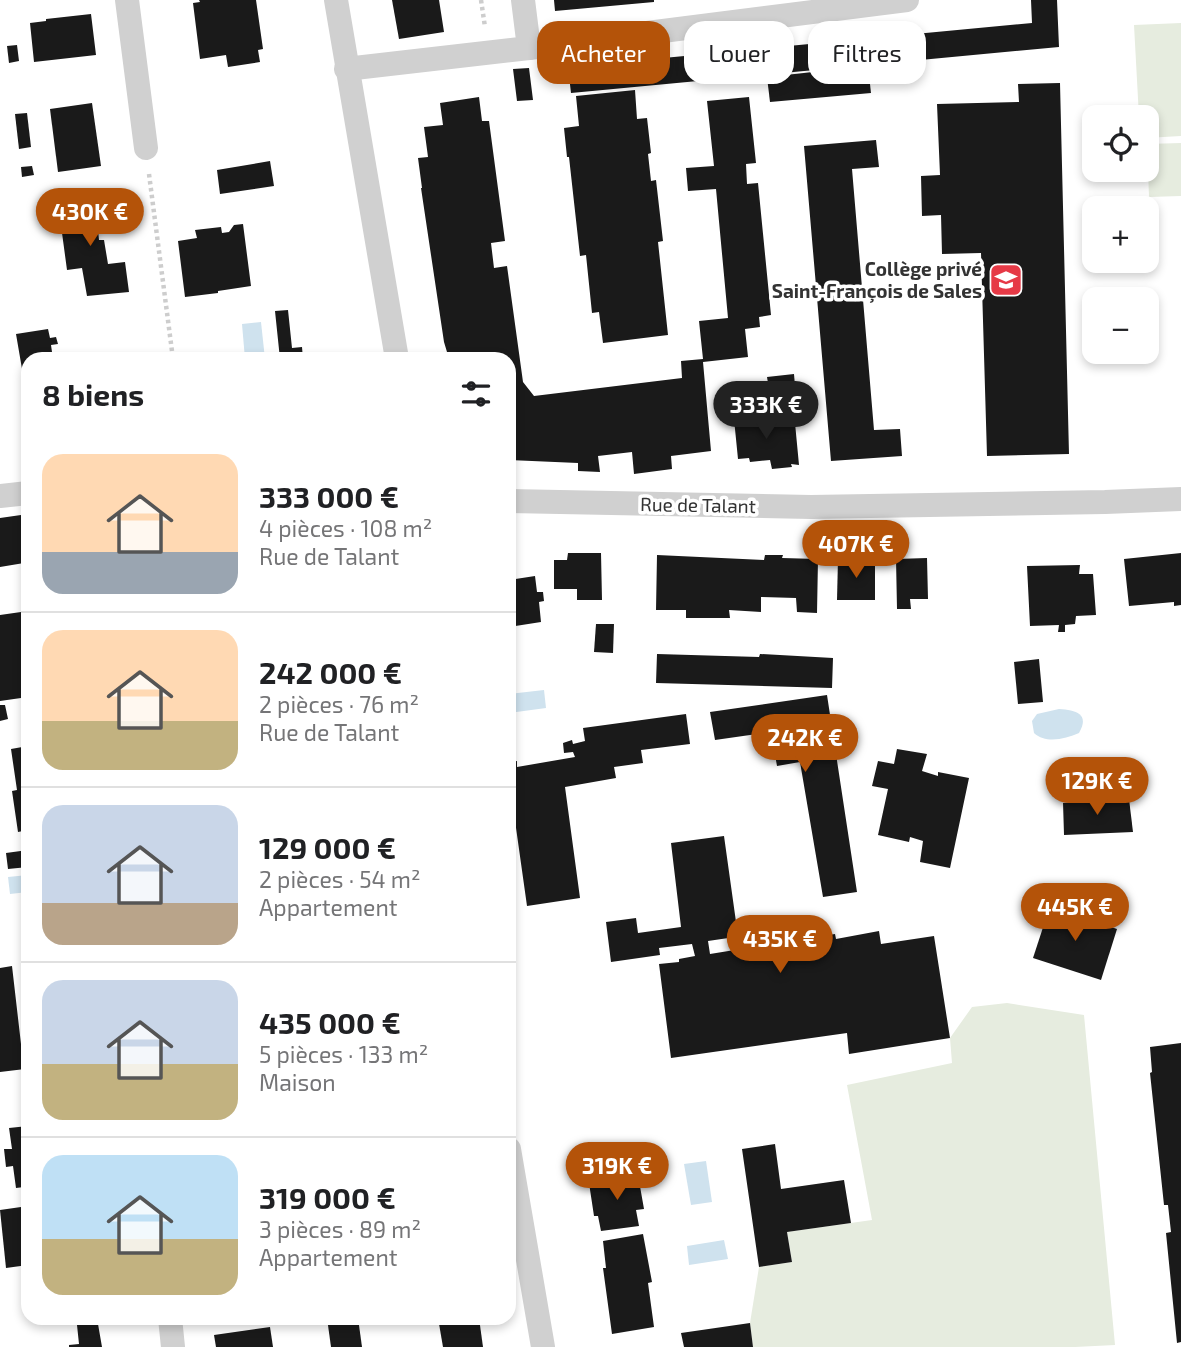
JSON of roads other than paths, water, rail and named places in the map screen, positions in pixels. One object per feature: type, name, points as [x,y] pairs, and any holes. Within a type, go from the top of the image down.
[{"type":"street","points":[[127,0],[146,148]]},
{"type":"street","points":[[336,0],[396,352]]},
{"type":"street","points":[[523,0],[529,48]]},
{"type":"street","points":[[346,69],[907,0]]},
{"type":"street","points":[[0,496],[21,494]]},
{"type":"street","name":"Rue de Talant","points":[[516,501],[811,507],[1181,499]]},
{"type":"street","points":[[516,1191],[542,1347]]},
{"type":"street","points":[[171,1325],[173,1347]]},
{"type":"water","points":[[261,322],[264,352],[244,352],[242,324]]},
{"type":"water","points":[[544,690],[546,708],[516,712],[516,693]]},
{"type":"water","points":[[1059,709],[1080,714],[1083,721],[1079,733],[1062,739],[1050,739],[1034,733],[1032,721],[1037,714]]},
{"type":"water","points":[[21,876],[21,893],[10,894],[8,877]]},
{"type":"water","points":[[706,1161],[712,1202],[691,1205],[684,1164]]},
{"type":"water","points":[[724,1240],[728,1259],[689,1265],[687,1246]]},
{"type":"place","name":"Collège privé Saint-François de Sales","points":[[1006,280]]}]
